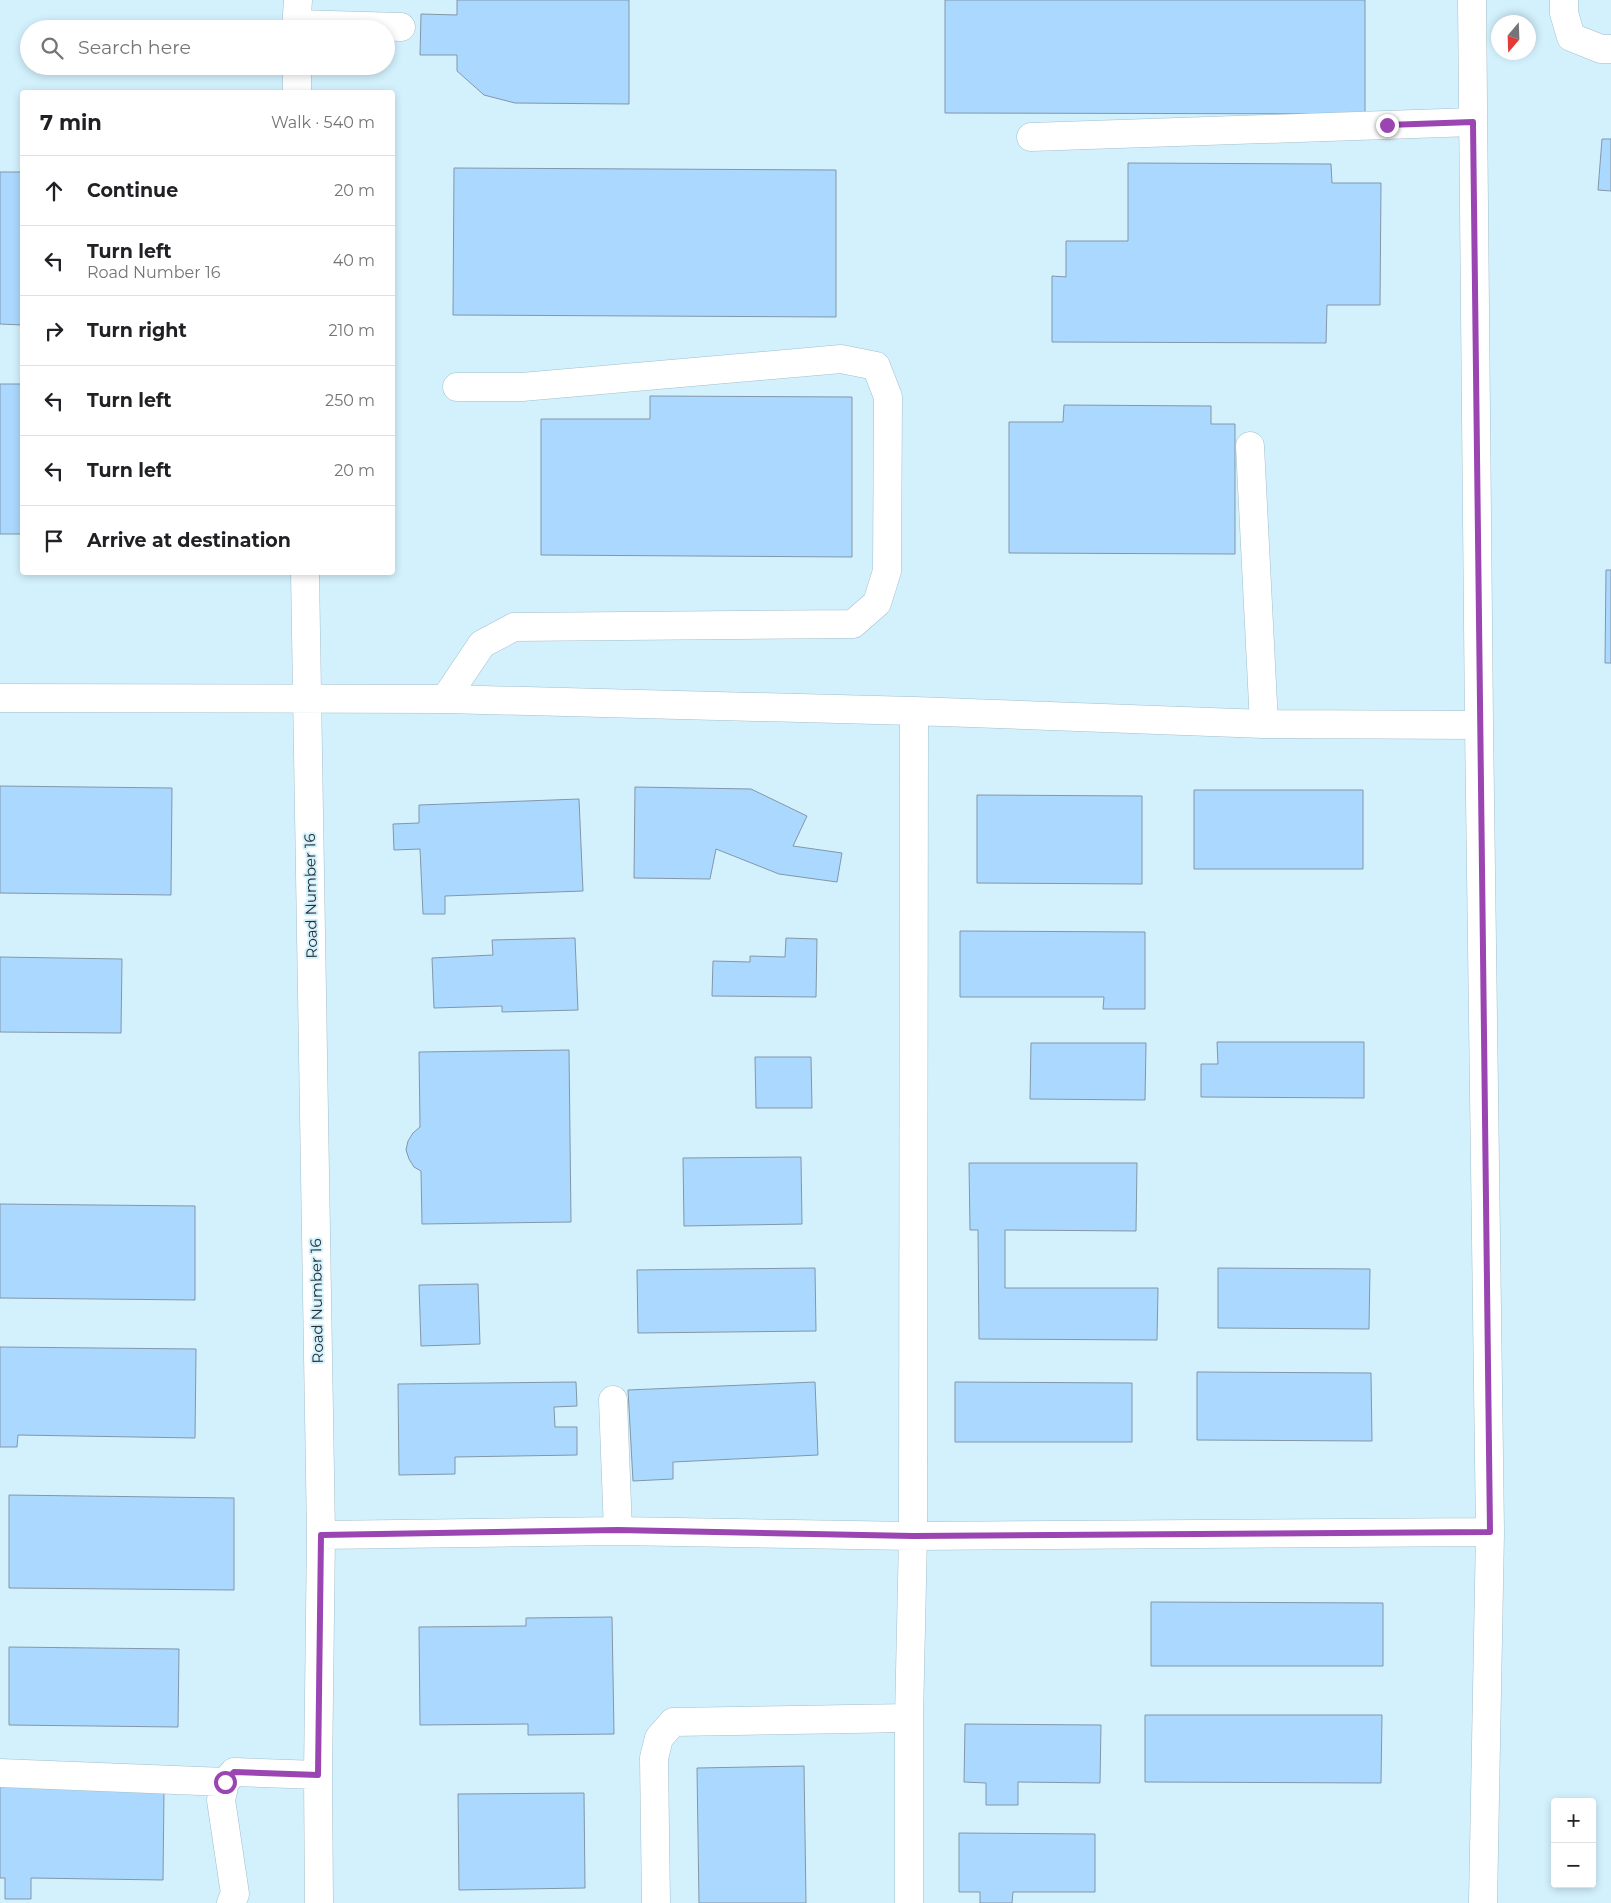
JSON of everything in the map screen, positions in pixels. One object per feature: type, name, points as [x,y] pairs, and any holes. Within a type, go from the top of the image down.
[{"type":"street","points":[[1472,0],[1479,725],[1490,1532],[1483,1903]]},
{"type":"street","points":[[1564,0],[1564,13],[1571,37],[1601,49],[1611,49]]},
{"type":"street","points":[[296,18],[322,20]]},
{"type":"street","points":[[395,26],[401,26]]},
{"type":"street","points":[[297,75],[297,90]]},
{"type":"street","points":[[1031,137],[1473,122]]},
{"type":"street","points":[[446,698],[482,644],[514,627],[853,624],[877,603],[887,571],[888,397],[876,366],[841,359],[522,387],[457,387]]},
{"type":"street","points":[[1250,446],[1264,724]]},
{"type":"street","name":"Road Number 16","points":[[305,575],[321,1535],[318,1775],[319,1903]]},
{"type":"street","points":[[0,698],[446,698],[914,711],[1264,724],[1479,725]]},
{"type":"street","points":[[910,1903],[909,1718],[913,1536],[914,711]]},
{"type":"street","points":[[612,1400],[618,1530]]},
{"type":"street","points":[[321,1535],[618,1530],[913,1536],[1490,1532]]},
{"type":"street","points":[[656,1903],[654,1758],[660,1738],[672,1722],[909,1718]]},
{"type":"street","points":[[231,1903],[235,1894],[221,1800],[225,1782],[234,1772],[318,1775]]},
{"type":"street","points":[[0,1773],[225,1782]]},
{"type":"building","points":[[457,0],[629,0],[629,104],[515,103],[484,95],[457,71],[457,55],[420,55],[421,14],[457,15]]},
{"type":"building","points":[[945,0],[1365,0],[1365,114],[945,113]]},
{"type":"building","points":[[1602,139],[1611,139],[1611,191],[1598,190]]},
{"type":"building","points":[[1128,163],[1331,164],[1332,183],[1381,183],[1380,305],[1327,305],[1326,343],[1052,342],[1052,276],[1066,277],[1066,241],[1128,241]]},
{"type":"building","points":[[454,168],[836,170],[836,317],[453,315]]},
{"type":"building","points":[[0,172],[20,172],[20,325],[0,324]]},
{"type":"building","points":[[0,384],[20,384],[20,534],[0,534]]},
{"type":"building","points":[[650,396],[852,397],[852,557],[541,555],[541,419],[650,419]]},
{"type":"building","points":[[1064,405],[1211,406],[1211,424],[1235,424],[1235,554],[1009,553],[1009,422],[1063,422]]},
{"type":"building","points":[[1606,570],[1611,570],[1611,663],[1605,663]]},
{"type":"building","points":[[0,786],[172,788],[171,895],[0,893]]},
{"type":"building","points":[[635,787],[751,789],[807,816],[793,846],[842,853],[837,882],[779,874],[716,849],[710,879],[634,878]]},
{"type":"building","points":[[1194,790],[1363,790],[1363,869],[1194,869]]},
{"type":"building","points":[[977,795],[1142,796],[1142,884],[977,883]]},
{"type":"building","points":[[579,799],[583,891],[445,896],[445,914],[423,914],[420,849],[394,850],[393,824],[419,823],[419,805]]},
{"type":"building","points":[[960,931],[1145,932],[1145,1009],[1103,1009],[1104,997],[960,997]]},
{"type":"building","points":[[575,938],[578,1010],[502,1012],[502,1006],[434,1008],[432,958],[493,955],[492,940]]},
{"type":"building","points":[[786,938],[817,939],[816,997],[712,996],[713,961],[750,962],[750,956],[785,957]]},
{"type":"building","points":[[0,957],[122,959],[121,1033],[0,1032]]},
{"type":"building","points":[[1217,1042],[1364,1042],[1364,1098],[1201,1097],[1201,1064],[1218,1064]]},
{"type":"building","points":[[1031,1043],[1146,1043],[1145,1100],[1030,1099]]},
{"type":"building","points":[[569,1050],[571,1222],[422,1224],[421,1171],[414,1167],[406,1150],[408,1141],[420,1127],[419,1052]]},
{"type":"building","points":[[755,1057],[811,1057],[812,1108],[756,1108]]},
{"type":"building","points":[[801,1157],[802,1224],[684,1226],[683,1158]]},
{"type":"building","points":[[969,1163],[1137,1163],[1136,1231],[1005,1230],[1005,1288],[1158,1288],[1157,1340],[979,1339],[978,1230],[970,1230]]},
{"type":"building","points":[[0,1204],[195,1206],[195,1300],[0,1298]]},
{"type":"building","points":[[815,1268],[816,1331],[638,1333],[637,1270]]},
{"type":"building","points":[[1218,1268],[1370,1269],[1369,1329],[1218,1328]]},
{"type":"building","points":[[478,1284],[480,1344],[421,1346],[419,1285]]},
{"type":"building","points":[[0,1347],[196,1349],[195,1438],[18,1435],[17,1447],[0,1447]]},
{"type":"building","points":[[1197,1372],[1371,1373],[1372,1441],[1197,1440]]},
{"type":"building","points":[[576,1382],[577,1406],[554,1407],[555,1427],[577,1427],[577,1455],[455,1457],[455,1474],[399,1475],[398,1384]]},
{"type":"building","points":[[815,1382],[818,1455],[673,1462],[673,1479],[633,1481],[628,1390]]},
{"type":"building","points":[[955,1382],[1132,1383],[1132,1442],[955,1442]]},
{"type":"building","points":[[9,1495],[234,1498],[234,1590],[9,1588]]},
{"type":"building","points":[[1151,1602],[1383,1603],[1383,1666],[1151,1666]]},
{"type":"building","points":[[612,1617],[614,1734],[528,1735],[528,1724],[420,1725],[419,1627],[526,1626],[526,1618]]},
{"type":"building","points":[[9,1647],[179,1649],[178,1727],[9,1725]]},
{"type":"building","points":[[1145,1715],[1382,1715],[1381,1783],[1145,1782]]},
{"type":"building","points":[[965,1724],[1101,1725],[1100,1783],[1018,1782],[1018,1805],[986,1805],[986,1783],[964,1782]]},
{"type":"building","points":[[804,1766],[806,1903],[699,1903],[697,1768]]},
{"type":"building","points":[[0,1786],[164,1788],[163,1880],[31,1878],[31,1899],[5,1899],[5,1878],[0,1878]]},
{"type":"building","points":[[584,1793],[585,1888],[459,1890],[458,1794]]},
{"type":"building","points":[[959,1833],[1095,1834],[1095,1892],[1013,1892],[1012,1903],[980,1903],[980,1892],[959,1892]]},
{"type":"route","points":[[225,1782],[234,1772],[318,1775],[321,1535],[618,1530],[913,1536],[1490,1532],[1473,122],[1387,125]]}]
